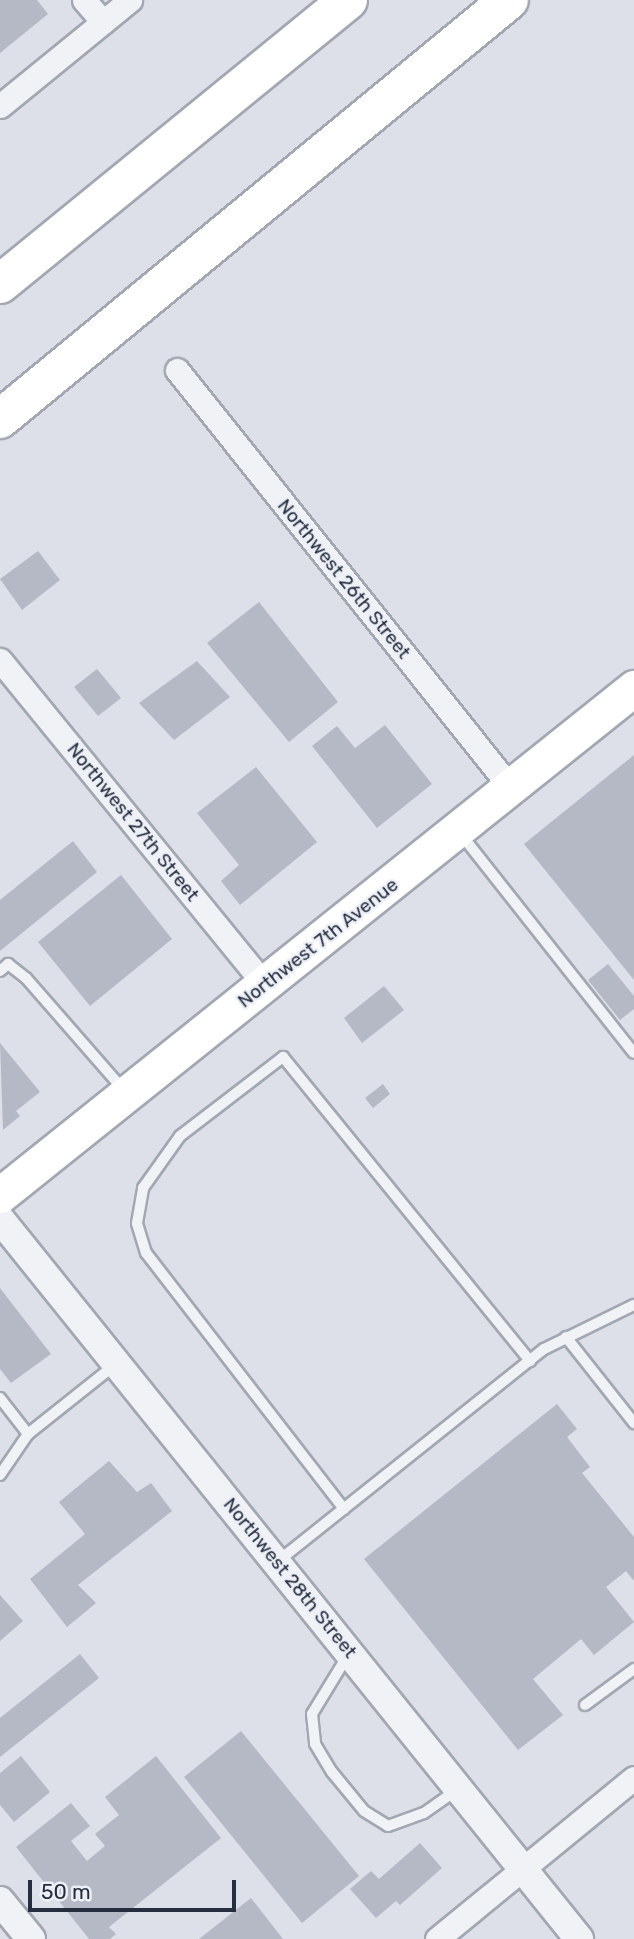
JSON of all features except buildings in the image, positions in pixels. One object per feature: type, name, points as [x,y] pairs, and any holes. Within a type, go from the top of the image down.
[{"type":"highway","points":[[0,284],[348,0]]},
{"type":"highway","points":[[0,419],[509,0]]},
{"type":"main road","name":"Northwest 7th Avenue","points":[[0,1195],[459,831],[634,688]]},
{"type":"street","points":[[84,0],[103,22]]},
{"type":"street","points":[[0,106],[130,0]]},
{"type":"street","name":"Northwest 26th Street","points":[[177,370],[511,788]]},
{"type":"street","name":"Northwest 27th Street","points":[[0,660],[265,985]]},
{"type":"street","name":"Northwest 28th Street","points":[[0,1219],[118,1362],[579,1939]]},
{"type":"street","points":[[437,1939],[634,1778]]},
{"type":"street","points":[[0,1901],[31,1939]]},
{"type":"lane","points":[[459,831],[634,1053]]},
{"type":"lane","points":[[0,971],[8,964],[26,978],[127,1094]]},
{"type":"lane","points":[[344,1509],[146,1253],[137,1223],[143,1188],[180,1136],[283,1058],[530,1361]]},
{"type":"lane","points":[[277,1562],[530,1361],[566,1337],[611,1320],[634,1306]]},
{"type":"lane","points":[[566,1337],[634,1423]]},
{"type":"lane","points":[[0,1475],[28,1434],[118,1362]]},
{"type":"lane","points":[[0,1398],[28,1434]]},
{"type":"lane","points":[[349,1653],[312,1714],[315,1744],[332,1772],[364,1811],[388,1826],[424,1813],[458,1789]]},
{"type":"lane","points":[[585,1705],[634,1669]]}]
